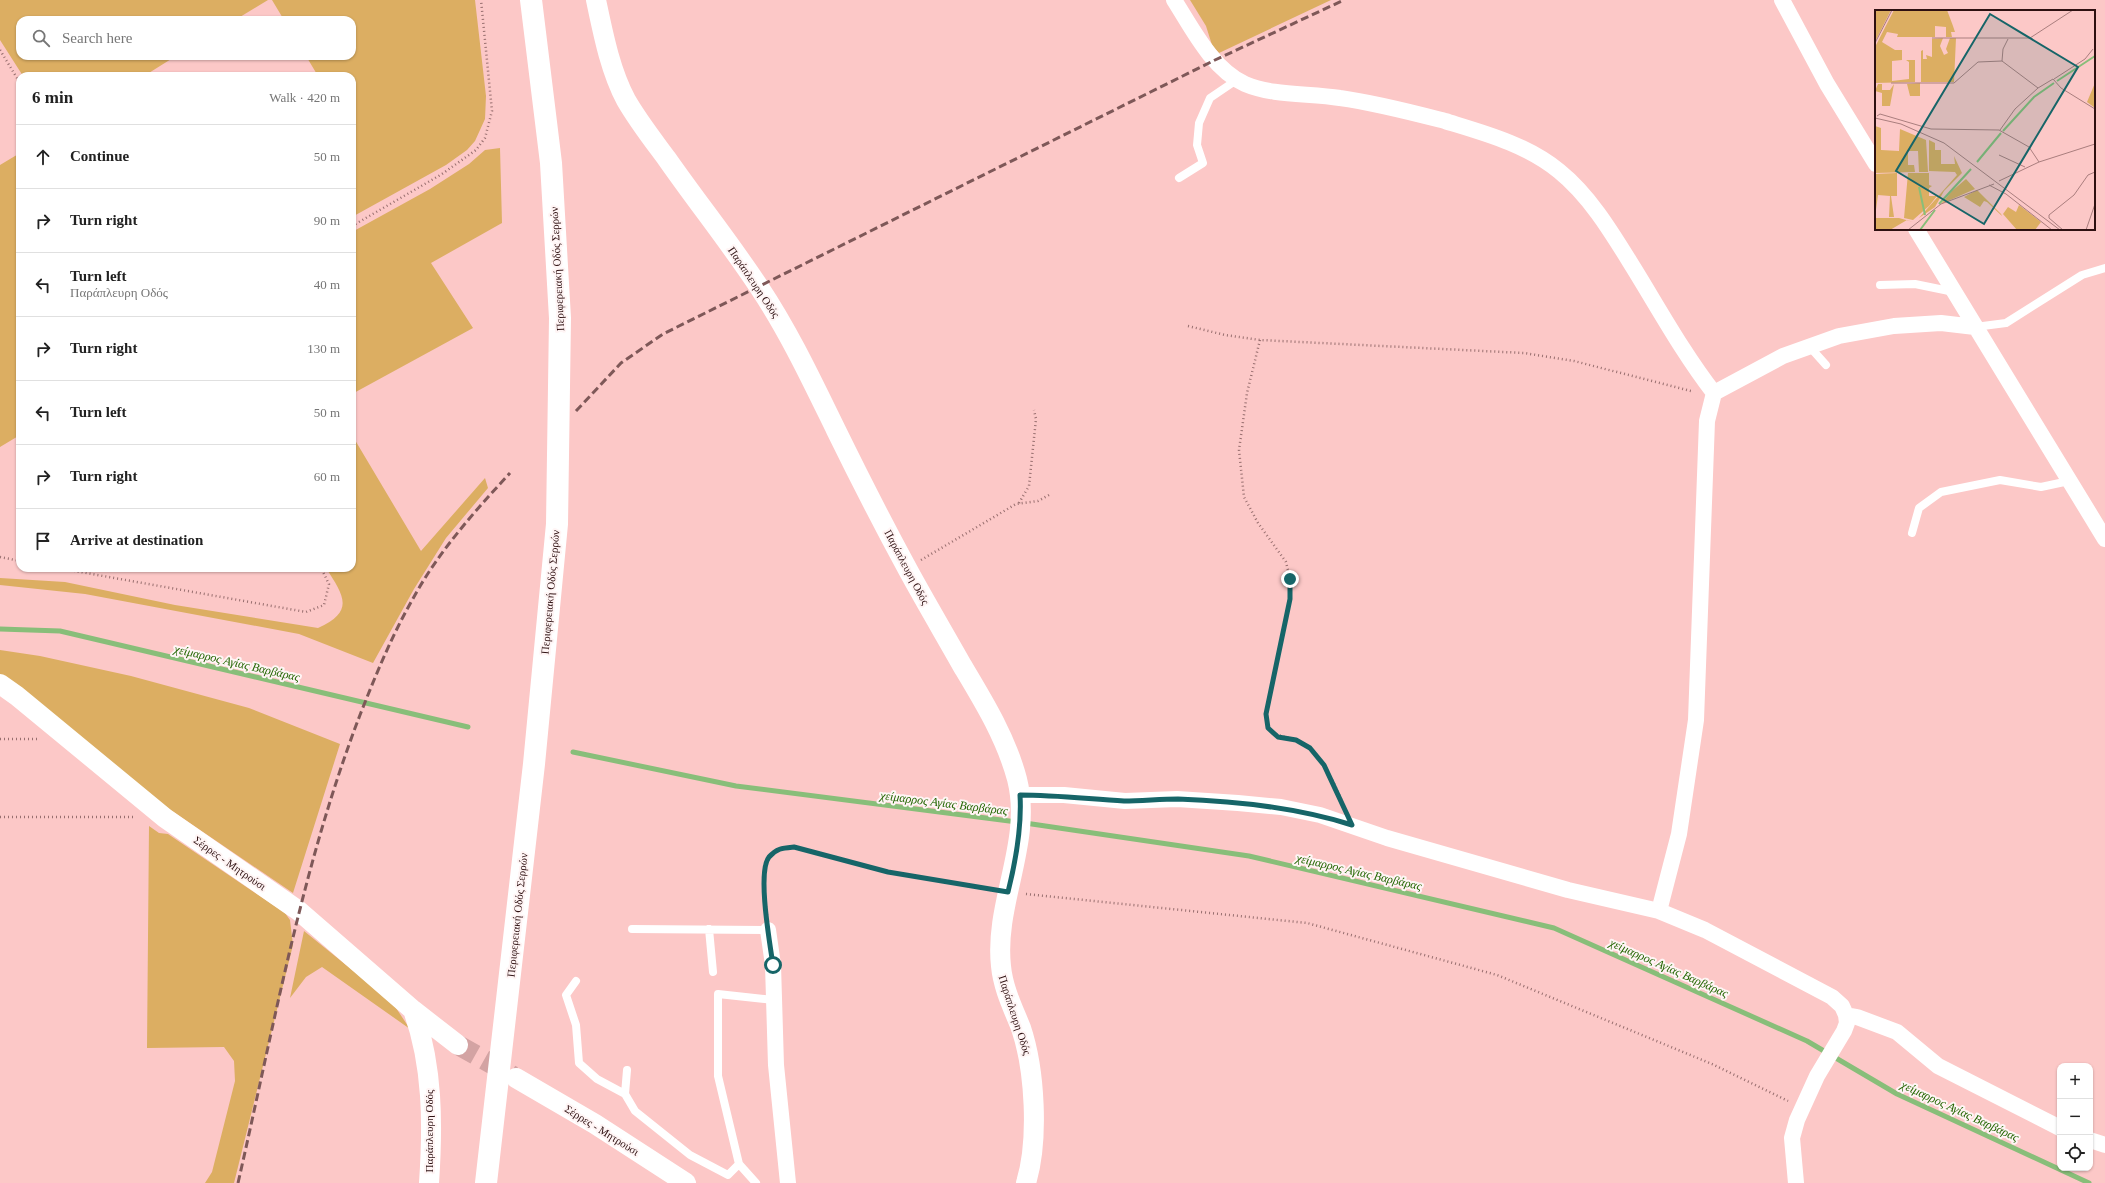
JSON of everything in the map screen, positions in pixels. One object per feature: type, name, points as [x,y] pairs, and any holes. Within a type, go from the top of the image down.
[{"type":"main road","name":"Περιφερειακή Οδός Σερρών","points":[[486,1183],[534,764],[557,516],[560,318],[551,163],[531,0]]},
{"type":"street","name":"Παράπλευρη Οδός","points":[[596,0],[604,38],[625,98],[648,133],[759,286],[813,380],[836,431],[907,568],[992,717],[1008,752],[1021,804],[1016,861],[1008,892],[1000,942],[1001,968],[1008,995],[1028,1052],[1033,1090],[1033,1129],[1026,1183]]},
{"type":"street","points":[[1174,0],[1215,60],[1245,84],[1274,91],[1340,98],[1399,108],[1483,132],[1505,140],[1559,171],[1592,206],[1615,238],[1688,358],[1714,393]]},
{"type":"street","points":[[1782,0],[1827,84],[1875,162]]},
{"type":"street","points":[[1917,230],[2069,482],[2105,538]]},
{"type":"street","points":[[1659,911],[1679,834],[1696,720],[1707,421],[1714,393],[1783,356],[1809,345],[1839,336],[1894,326],[1941,323],[1975,327]]},
{"type":"street","name":"Σέρρες - Μητρούσι","points":[[0,684],[165,818],[298,911],[413,1010],[458,1045]]},
{"type":"street","points":[[1021,804],[1064,795],[1125,801],[1178,799],[1238,803],[1288,809],[1320,815],[1387,838],[1568,890],[1659,911],[1705,930],[1825,994],[1842,1006],[1846,1015],[1844,1031],[1817,1076],[1802,1108],[1792,1138],[1796,1183]]},
{"type":"street","points":[[768,930],[773,965],[776,1065],[788,1183]]},
{"type":"street","name":"Παράπλευρη Οδός","points":[[413,1010],[421,1032],[431,1096],[429,1183]]},
{"type":"street","points":[[1846,1015],[1857,1017],[1896,1032],[1938,1066],[2057,1126]]},
{"type":"street","name":"Σέρρες - Μητρούσι","points":[[516,1078],[595,1124],[686,1183]]},
{"type":"street","points":[[2093,1141],[2105,1145]]},
{"type":"lane","points":[[1179,178],[1203,164],[1197,145],[1199,123],[1210,98],[1238,79]]},
{"type":"lane","points":[[1975,327],[2006,323],[2082,276],[2105,268]]},
{"type":"lane","points":[[1880,285],[1915,284],[1954,293]]},
{"type":"lane","points":[[1809,345],[1826,365]]},
{"type":"lane","points":[[1912,532],[1919,508],[1941,492],[2000,480],[2041,487],[2069,482]]},
{"type":"lane","points":[[632,929],[768,930]]},
{"type":"lane","points":[[709,929],[713,972]]},
{"type":"lane","points":[[576,981],[566,995],[576,1025],[579,1063],[597,1079],[625,1094],[635,1111],[690,1155],[728,1175],[738,1164]]},
{"type":"lane","points":[[756,1183],[738,1164],[718,1076],[718,994],[774,1000]]},
{"type":"lane","points":[[625,1094],[627,1070]]},
{"type":"path","points":[[356,224],[442,174],[476,150],[485,138],[492,111],[481,0]]},
{"type":"path","points":[[0,50],[16,76]]},
{"type":"path","points":[[1188,326],[1260,340],[1524,353],[1574,361],[1690,390],[1714,393]]},
{"type":"path","points":[[1260,340],[1247,393],[1239,450],[1244,496],[1258,523],[1286,562],[1290,579],[1290,599],[1266,714],[1268,728],[1278,737],[1296,740],[1314,754],[1324,765],[1336,787],[1352,825]]},
{"type":"path","points":[[1019,504],[1029,486],[1036,419],[1034,410]]},
{"type":"path","points":[[907,568],[1019,504],[1038,501],[1050,495]]},
{"type":"path","points":[[0,557],[16,560]]},
{"type":"path","points":[[81,572],[306,612],[324,605],[329,584],[323,572]]},
{"type":"path","points":[[0,739],[31,740],[64,736]]},
{"type":"path","points":[[0,817],[165,818]]},
{"type":"path","points":[[768,930],[764,872],[768,858],[779,848],[794,847],[888,872],[1008,892],[1307,923],[1497,975],[1712,1064],[1802,1108]]},
{"type":"shaded area","points":[[0,0],[268,0],[242,16],[16,16],[16,60],[170,60],[150,72],[20,72],[0,40]]},
{"type":"shaded area","points":[[272,0],[475,0],[486,96],[485,119],[475,141],[467,150],[446,165],[356,215],[356,72],[316,72],[308,60],[356,60],[356,16],[282,16]]},
{"type":"shaded area","points":[[1190,0],[1331,0],[1219,53],[1212,45],[1206,26]]},
{"type":"shaded area","points":[[500,148],[502,223],[431,263],[473,328],[356,392],[356,230],[430,189],[469,164],[485,150]]},
{"type":"shaded area","points":[[16,155],[16,437],[0,447],[0,165]]},
{"type":"shaded area","points":[[356,442],[421,551],[485,478],[488,488],[446,538],[414,589],[373,663],[299,634],[85,594],[0,585],[0,578],[65,582],[175,605],[318,628],[330,622],[342,609],[343,602],[338,587],[329,572],[356,572]]},
{"type":"shaded area","points":[[0,650],[40,656],[131,676],[249,708],[340,744],[293,893],[150,796],[0,678]]},
{"type":"shaded area","points":[[149,826],[159,833],[168,834],[285,913],[290,920],[293,945],[234,1183],[205,1183],[212,1172],[235,1081],[234,1061],[224,1047],[147,1048]]},
{"type":"shaded area","points":[[304,931],[392,1002],[410,1029],[322,967],[306,977],[290,998]]},
{"type":"waterway","name":"χείμαρρος Αγίας Βαρβάρας","points":[[0,629],[60,631],[468,727]]},
{"type":"waterway","name":"χείμαρρος Αγίας Βαρβάρας","points":[[573,752],[736,786],[1017,822]]},
{"type":"waterway","name":"χείμαρρος Αγίας Βαρβάρας","points":[[1025,823],[1249,856],[1554,928],[1807,1041],[1897,1094],[2089,1183]]},
{"type":"tunnel","points":[[458,1045],[513,1076]]},
{"type":"railway","points":[[576,411],[621,363],[663,334],[1215,60],[1344,0]]},
{"type":"railway","points":[[238,1183],[305,888],[340,772],[360,715],[392,639],[425,578],[435,562],[459,531],[510,473]]},
{"type":"route","points":[[773,965],[764,889],[764,872],[768,858],[779,848],[794,847],[888,872],[1008,892],[1016,861],[1021,812],[1020,795],[1064,795],[1125,801],[1178,799],[1238,803],[1281,807],[1320,815],[1352,825],[1336,787],[1324,765],[1310,748],[1296,740],[1278,737],[1268,728],[1266,714],[1290,599],[1290,579]]}]
